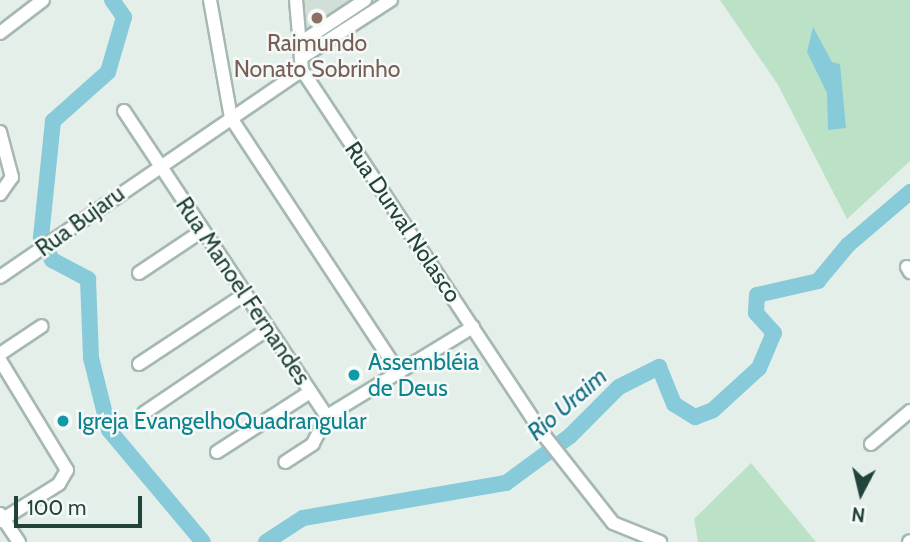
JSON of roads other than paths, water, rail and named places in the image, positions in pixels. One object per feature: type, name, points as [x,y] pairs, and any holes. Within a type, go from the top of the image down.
[{"type":"street","points":[[0,33],[43,0]]},
{"type":"street","points":[[210,0],[231,118],[399,373]]},
{"type":"street","name":"Rua Durval Nolasco","points":[[296,0],[302,64],[543,433],[613,523],[660,542]]},
{"type":"street","points":[[300,43],[365,0]]},
{"type":"street","name":"Rua Bujaru","points":[[0,277],[160,164],[231,118],[374,5],[391,0]]},
{"type":"street","name":"Rua Manoel Fernandes","points":[[124,111],[327,416]]},
{"type":"street","points":[[0,132],[12,177],[0,194]]},
{"type":"street","points":[[139,273],[202,231]]},
{"type":"street","points":[[139,365],[245,294]]},
{"type":"street","points":[[0,354],[43,326]]},
{"type":"street","points":[[285,462],[313,444],[327,416],[473,327]]},
{"type":"street","points":[[144,413],[268,330]]},
{"type":"street","points":[[0,360],[65,462],[59,484],[1,518],[19,542]]},
{"type":"street","points":[[217,453],[310,392]]},
{"type":"street","points":[[870,444],[908,417]]},
{"type":"water","points":[[813,27],[832,62],[840,64],[846,128],[828,130],[827,93],[807,52]]},
{"type":"waterway","points":[[112,0],[124,17],[108,72],[53,121],[41,238],[52,260],[88,279],[91,358],[109,430],[203,542]]},
{"type":"waterway","name":"Rio Uraim","points":[[266,542],[303,518],[506,483],[570,436],[619,387],[659,367],[674,404],[695,417],[713,410],[759,368],[774,333],[756,313],[757,295],[818,281],[848,245],[910,192]]},
{"type":"place","name":"Raimundo Nonato Sobrinho","points":[[317,18]]},
{"type":"place","name":"Assembléia de Deus","points":[[354,375]]},
{"type":"place","name":"Igreja EvangelhoQuadrangular","points":[[63,421]]}]
